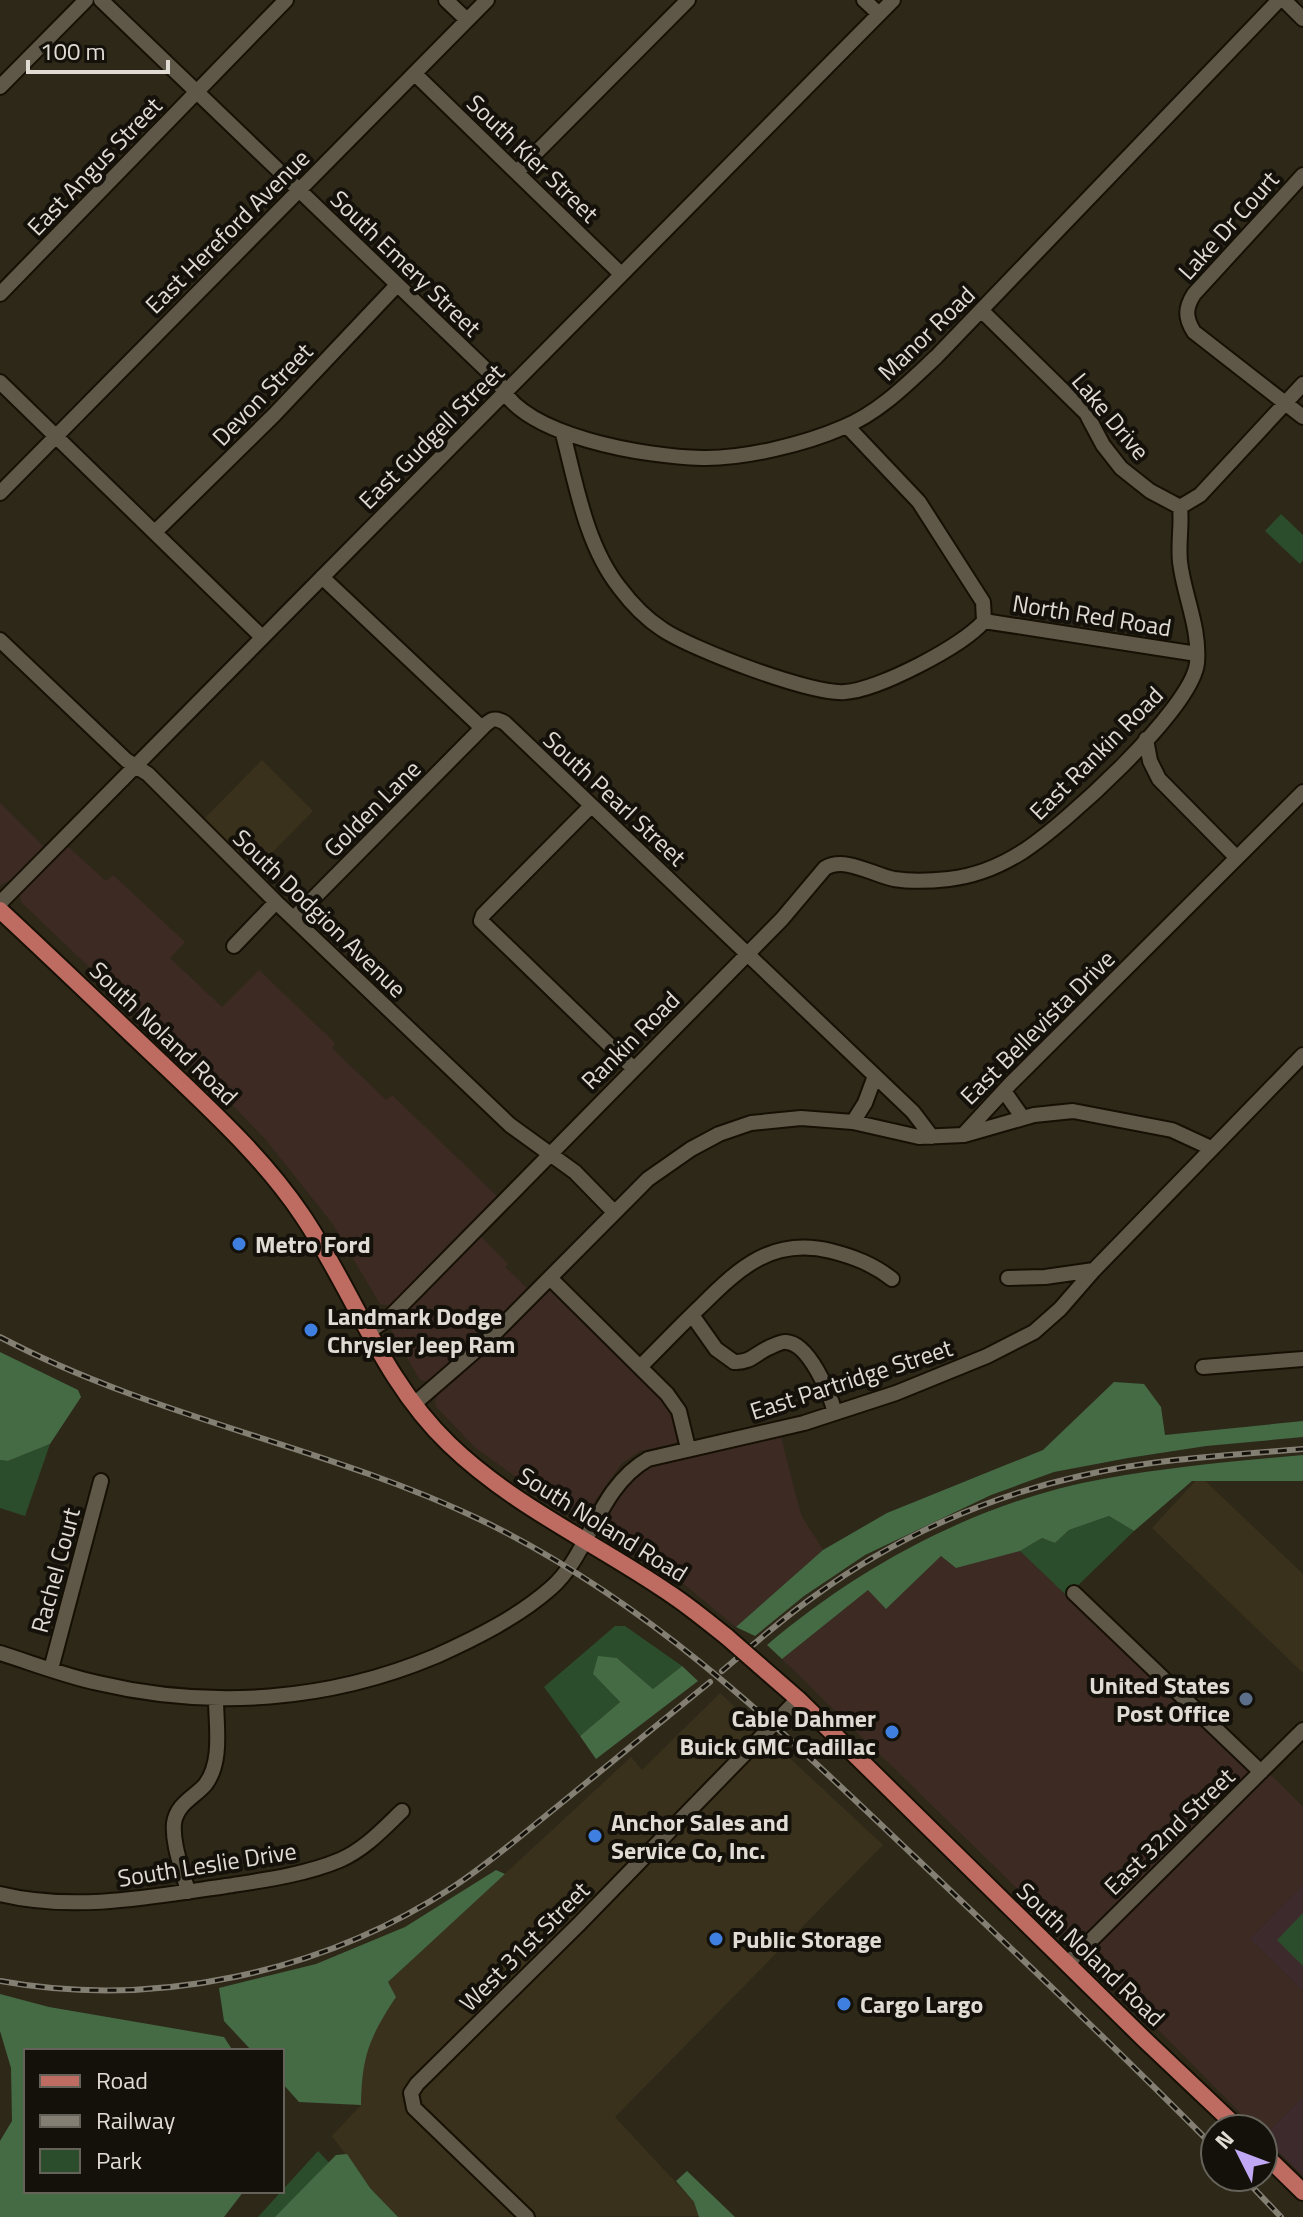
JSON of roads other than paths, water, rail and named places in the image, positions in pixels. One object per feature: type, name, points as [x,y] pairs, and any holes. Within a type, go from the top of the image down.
[{"type":"main road","name":"South Noland Road","points":[[0,910],[218,1117],[258,1160],[302,1215],[368,1332],[414,1404],[447,1442],[484,1476],[671,1594],[727,1637],[798,1699],[1222,2113]]},
{"type":"main road","points":[[1279,2169],[1303,2192]]},
{"type":"street","points":[[0,87],[86,0]]},
{"type":"street","name":"South Emery Street","points":[[101,0],[499,382],[503,394]]},
{"type":"street","name":"East Angus Street","points":[[0,294],[286,0]]},
{"type":"street","points":[[446,0],[467,20]]},
{"type":"street","name":"East Hereford Avenue","points":[[0,493],[487,0]]},
{"type":"street","points":[[517,172],[688,0]]},
{"type":"street","points":[[864,0],[879,14]]},
{"type":"street","name":"East Gudgell Street","points":[[0,903],[893,0]]},
{"type":"street","points":[[1281,0],[1303,19]]},
{"type":"street","name":"Manor Road","points":[[503,394],[532,418],[563,434],[631,449],[702,458],[780,447],[847,426],[895,395],[1281,0]]},
{"type":"street","name":"South Kier Street","points":[[415,74],[621,274]]},
{"type":"street","name":"Lake Dr Court","points":[[1284,403],[1194,332],[1186,312],[1194,294],[1303,175]]},
{"type":"street","name":"Devon Street","points":[[156,531],[274,415],[397,285]]},
{"type":"street","name":"Lake Drive","points":[[981,310],[1086,413],[1103,445],[1121,468],[1150,491],[1180,507]]},
{"type":"street","points":[[0,382],[262,637]]},
{"type":"street","points":[[1180,507],[1200,495],[1303,384]]},
{"type":"street","points":[[1284,403],[1303,417]]},
{"type":"street","points":[[847,426],[919,502],[983,602],[984,621]]},
{"type":"street","name":"North Red Road","points":[[563,434],[603,565],[641,613],[685,642],[810,688],[843,693],[873,686],[917,666],[974,633],[984,621],[1197,654]]},
{"type":"street","name":"East Rankin Road","points":[[954,879],[1006,861],[1041,838],[1083,803],[1175,709],[1186,693],[1197,664],[1197,654],[1195,618],[1180,562],[1180,507]]},
{"type":"street","points":[[322,577],[482,728]]},
{"type":"street","name":"South Dodgion Avenue","points":[[0,640],[135,766],[148,774],[276,902],[510,1125],[575,1172],[614,1212]]},
{"type":"street","name":"South Pearl Street","points":[[482,728],[491,719],[500,720],[913,1112],[932,1137]]},
{"type":"street","name":"Golden Lane","points":[[294,918],[482,728]]},
{"type":"street","points":[[1146,739],[1150,761],[1159,779],[1236,857]]},
{"type":"street","name":"East Bellevista Drive","points":[[414,1404],[489,1339],[648,1179],[719,1134],[751,1123],[819,1118],[853,1122],[919,1137],[963,1135],[1303,792]]},
{"type":"street","points":[[591,806],[483,915],[481,921],[633,1068]]},
{"type":"street","name":"Rankin Road","points":[[368,1332],[388,1319],[782,919],[830,858],[896,879],[954,879]]},
{"type":"street","points":[[234,946],[276,902]]},
{"type":"street","name":"East Partridge Street","points":[[0,1653],[98,1683],[139,1691],[216,1699],[271,1698],[321,1692],[406,1669],[466,1643],[516,1613],[554,1585],[616,1486],[638,1464],[660,1454],[740,1439],[835,1413],[896,1393],[1021,1340],[1051,1317],[1303,1055]]},
{"type":"street","points":[[853,1122],[865,1103],[875,1076]]},
{"type":"street","points":[[1004,1091],[1023,1118]]},
{"type":"street","points":[[963,1135],[1056,1111],[1094,1114],[1172,1130],[1211,1148]]},
{"type":"street","points":[[641,1366],[749,1263],[786,1249],[818,1248],[864,1260],[892,1279]]},
{"type":"street","points":[[1008,1278],[1045,1277],[1094,1270]]},
{"type":"street","points":[[550,1278],[641,1366],[679,1411],[688,1448]]},
{"type":"street","points":[[692,1315],[716,1349],[734,1362],[750,1360],[785,1341],[797,1345],[814,1366],[835,1413]]},
{"type":"street","points":[[1203,1367],[1303,1359]]},
{"type":"street","name":"Rachel Court","points":[[51,1669],[101,1481]]},
{"type":"street","points":[[1074,1593],[1261,1772]]},
{"type":"street","points":[[188,1892],[174,1823],[182,1804],[205,1784],[214,1769],[217,1752],[216,1699]]},
{"type":"street","name":"West 31st Street","points":[[527,2217],[413,2105],[411,2093],[798,1699]]},
{"type":"street","name":"East 32nd Street","points":[[1067,1964],[1303,1730]]},
{"type":"street","name":"South Leslie Drive","points":[[0,1894],[29,1901],[89,1904],[279,1877],[340,1860],[370,1842],[402,1811]]},
{"type":"railway","points":[[0,1337],[118,1389],[422,1494],[481,1520],[543,1553],[602,1590],[711,1671],[814,1762],[1199,2132]]},
{"type":"railway","points":[[722,1671],[792,1613],[877,1555],[942,1522],[1010,1495],[1135,1465],[1303,1449]]},
{"type":"railway","points":[[0,1981],[59,1989],[118,1990],[177,1986],[236,1977],[293,1962],[349,1942],[402,1917],[467,1877],[710,1682]]},
{"type":"railway","points":[[1258,2193],[1281,2217]]},
{"type":"place","name":"Metro Ford","points":[[239,1244]]},
{"type":"place","name":"Landmark Dodge Chrysler Jeep Ram","points":[[311,1330]]},
{"type":"place","name":"United States Post Office","points":[[1246,1699]]},
{"type":"place","name":"Cable Dahmer Buick GMC Cadillac","points":[[892,1732]]},
{"type":"place","name":"Anchor Sales and Service Co, Inc.","points":[[595,1836]]},
{"type":"place","name":"Public Storage","points":[[716,1939]]},
{"type":"place","name":"Cargo Largo","points":[[844,2004]]}]
